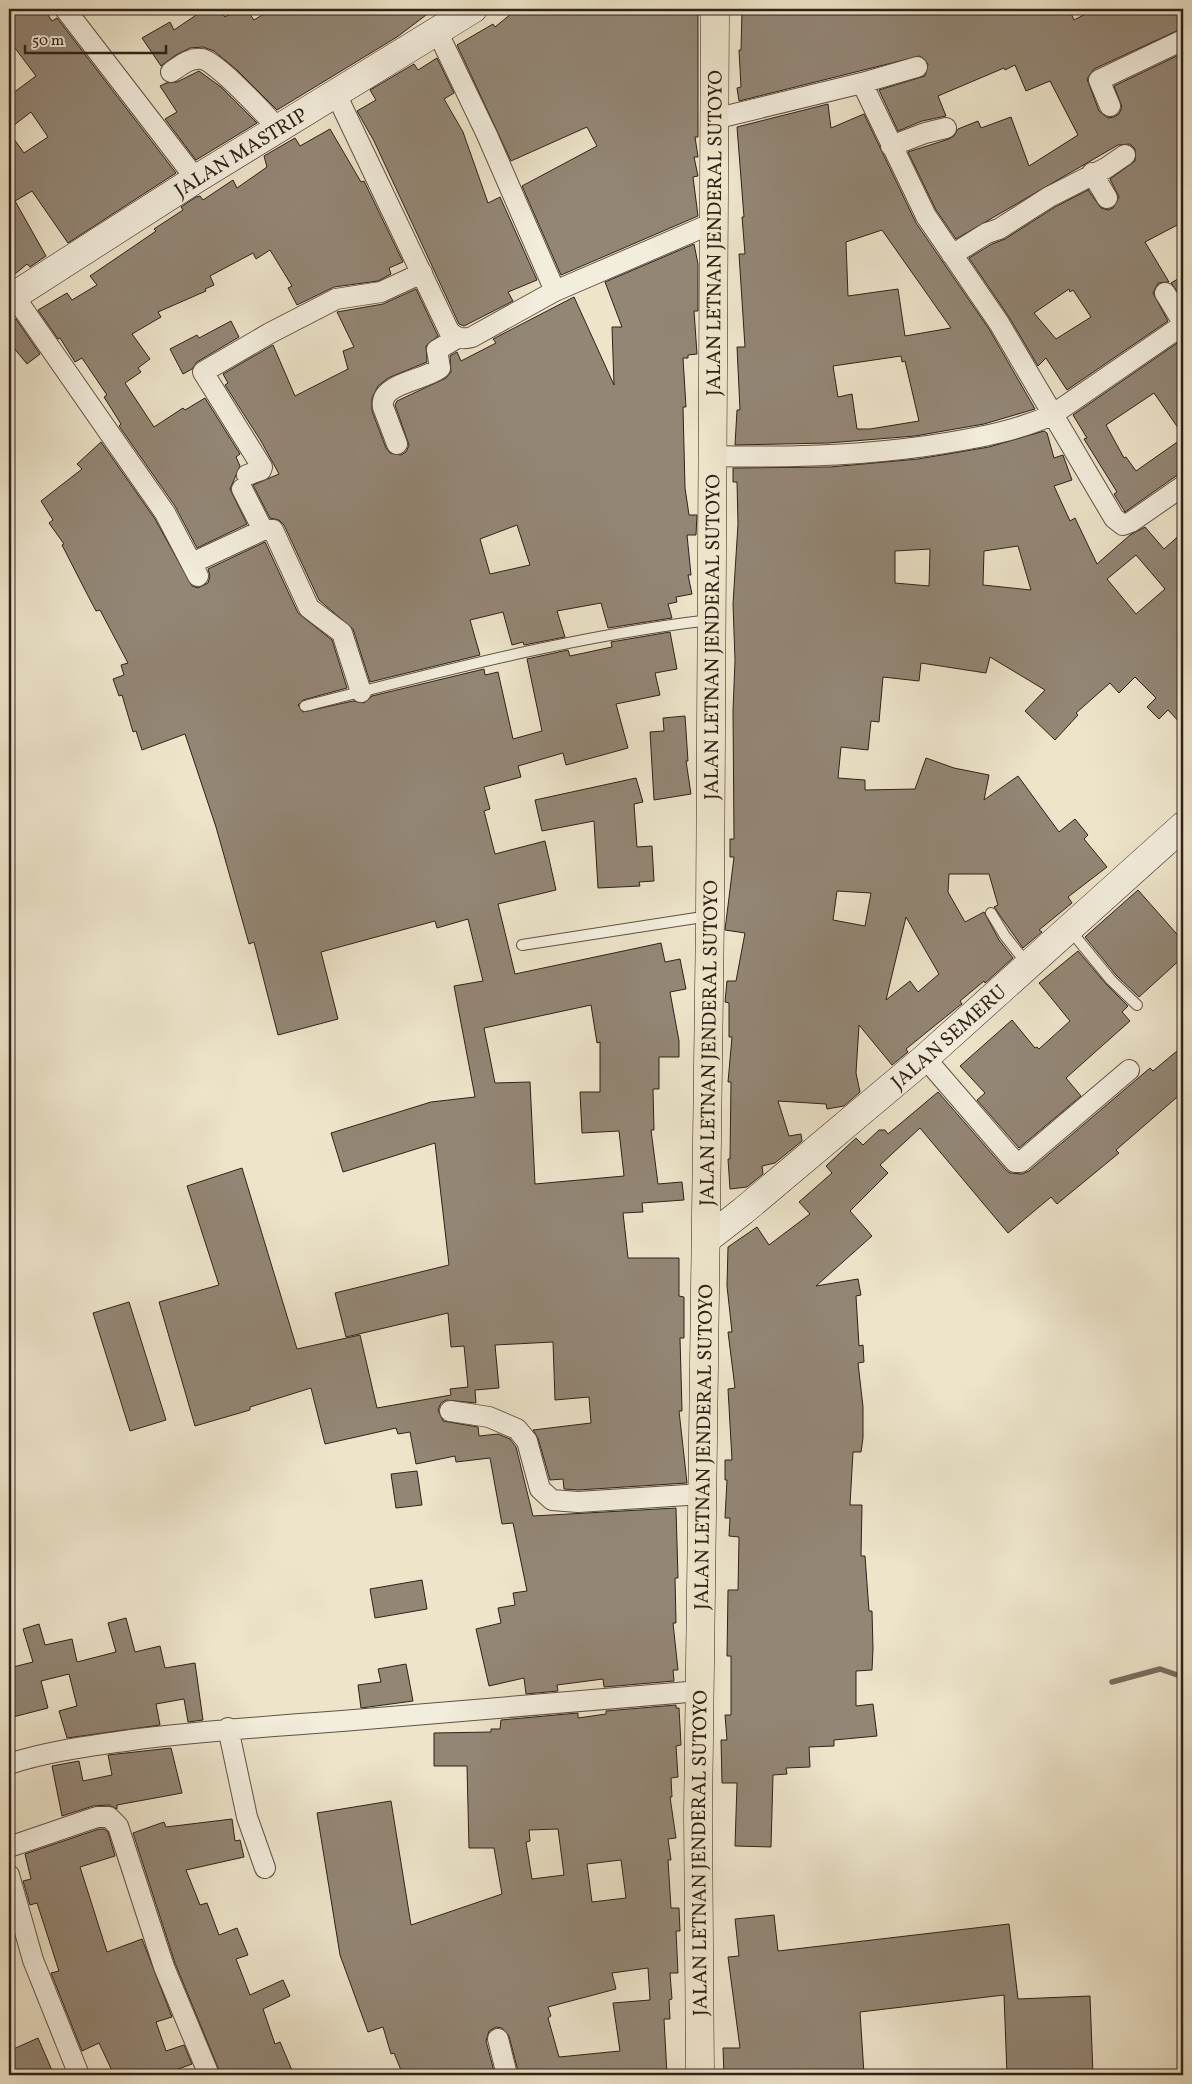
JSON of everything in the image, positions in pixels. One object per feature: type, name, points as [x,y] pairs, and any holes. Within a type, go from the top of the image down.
[{"type":"main road","name":"JALAN LETNAN JENDERAL SUTOYO","points":[[700,2075],[698,1814],[710,916],[710,620],[715,9]]},
{"type":"street","points":[[65,9],[196,179]]},
{"type":"street","name":"JALAN MASTRIP","points":[[11,297],[196,179],[473,9]]},
{"type":"street","points":[[437,31],[487,135],[555,291]]},
{"type":"street","points":[[1110,106],[1099,80],[1183,40]]},
{"type":"street","points":[[171,72],[194,59],[206,60],[222,73],[278,129]]},
{"type":"street","points":[[714,119],[862,83],[917,66]]},
{"type":"street","points":[[862,83],[926,216],[999,323],[1114,518],[1120,524],[1131,522],[1183,486]]},
{"type":"street","points":[[336,94],[449,331],[458,338],[466,339],[472,337],[555,291],[714,223]]},
{"type":"street","points":[[891,146],[925,133],[946,128]]},
{"type":"street","points":[[952,255],[1092,173],[1106,168],[1125,155]]},
{"type":"street","points":[[1092,173],[1107,198]]},
{"type":"street","points":[[263,530],[245,482],[261,470],[262,467],[203,372],[270,333],[336,299],[380,292],[422,273]]},
{"type":"street","points":[[712,456],[799,457],[909,449],[995,434],[1052,414],[1180,327],[1182,321],[1165,293]]},
{"type":"street","points":[[11,297],[123,450],[165,513],[195,570],[263,530],[273,530],[309,608],[342,632],[361,692]]},
{"type":"street","points":[[398,444],[383,407],[382,400],[385,394],[392,389],[433,374],[440,368],[437,350],[458,338]]},
{"type":"street","name":"JALAN SEMERU","points":[[706,1239],[766,1193],[925,1058],[1183,826]]},
{"type":"street","points":[[925,1058],[1015,1162],[1021,1162],[1128,1070]]},
{"type":"street","points":[[450,1411],[489,1418],[517,1429],[527,1441],[540,1489],[552,1500],[578,1502],[703,1494]]},
{"type":"street","points":[[9,1764],[47,1754],[105,1744],[228,1728],[440,1714],[575,1700],[700,1692]]},
{"type":"street","points":[[228,1728],[247,1817],[265,1868]]},
{"type":"street","points":[[9,1847],[97,1817],[109,1817],[118,1826],[164,1967],[209,2075]]},
{"type":"street","points":[[9,1874],[33,1960],[79,2075]]},
{"type":"street","points":[[498,2040],[507,2075]]},
{"type":"lane","points":[[304,706],[520,653],[650,627],[710,620]]},
{"type":"lane","points":[[992,913],[1005,936],[1029,965]]},
{"type":"lane","points":[[522,945],[710,916]]},
{"type":"lane","points":[[1069,930],[1111,980],[1137,1005]]},
{"type":"building","points":[[9,9],[44,9],[52,21],[57,18],[176,173],[68,243],[32,191],[15,201],[46,256],[30,267],[27,264],[9,279],[9,132],[24,153],[48,137],[31,112],[9,129],[9,96],[36,76],[9,40]]},
{"type":"building","points":[[205,9],[219,9],[225,17],[237,9],[246,9],[254,20],[272,9],[434,9],[397,37],[277,110],[237,70],[214,51],[203,47],[190,48],[161,66],[142,38],[170,22],[174,30]]},
{"type":"building","points":[[517,9],[698,9],[698,137],[695,137],[698,157],[694,157],[698,176],[693,177],[698,216],[561,275],[522,186],[597,146],[587,127],[511,161],[457,45],[493,24],[495,27]]},
{"type":"building","points":[[742,9],[1069,9],[1074,20],[1095,9],[1183,9],[1183,28],[1094,69],[1087,79],[1099,111],[1108,118],[1114,117],[1119,114],[1122,107],[1114,86],[1183,53],[1183,222],[1145,242],[1169,282],[1158,283],[1153,293],[1168,321],[1067,390],[1046,358],[1038,366],[1009,317],[969,258],[992,244],[1005,239],[1055,207],[1088,190],[1101,208],[1108,210],[1113,208],[1119,197],[1110,179],[1135,161],[1135,149],[1130,144],[1118,145],[956,239],[936,210],[908,152],[949,139],[954,136],[958,129],[978,121],[981,128],[1011,117],[1029,166],[1078,135],[1050,81],[1026,91],[1015,65],[1005,70],[1004,68],[938,96],[946,116],[922,121],[898,131],[879,90],[925,76],[928,64],[920,56],[739,101],[737,88],[741,87],[739,50],[741,50]],"holes":[[[1069,289],[1070,292],[1073,290],[1091,317],[1056,339],[1034,313]]]},
{"type":"building","points":[[437,58],[454,93],[444,99],[463,132],[488,203],[500,197],[537,280],[508,292],[513,301],[464,326],[459,324],[374,141],[357,111],[376,100],[370,90],[414,64],[418,70]]},
{"type":"building","points":[[199,71],[221,87],[257,123],[196,160],[165,119],[177,112],[160,86],[166,83],[177,82]]},
{"type":"building","points":[[828,104],[831,128],[864,114],[916,223],[989,329],[1035,409],[984,424],[915,436],[828,443],[735,445],[737,410],[740,410],[737,347],[745,347],[739,254],[745,254],[742,217],[744,217],[737,127]],"holes":[[[882,230],[951,328],[905,336],[898,289],[848,296],[846,242]],[[901,356],[902,362],[905,361],[919,421],[870,429],[857,429],[852,394],[838,397],[833,366]]]},
{"type":"building","points":[[330,129],[361,182],[364,181],[403,262],[389,268],[391,274],[378,281],[334,287],[297,305],[288,288],[292,286],[270,250],[256,259],[253,253],[210,276],[214,285],[205,289],[206,291],[158,312],[161,317],[132,334],[150,359],[138,368],[141,372],[125,383],[154,427],[183,408],[185,410],[205,398],[240,454],[236,457],[240,466],[230,489],[247,524],[197,548],[175,506],[119,426],[121,424],[104,397],[107,395],[82,358],[75,362],[60,338],[58,339],[38,310],[67,293],[72,300],[97,285],[90,276],[156,231],[154,229],[183,210],[181,207],[196,197],[200,196],[203,200],[233,180],[237,188],[267,167],[264,156],[295,138],[300,146]]},
{"type":"building","points":[[694,244],[698,264],[698,311],[694,311],[697,354],[688,355],[688,358],[683,358],[686,407],[683,407],[685,488],[689,515],[697,515],[696,535],[687,535],[691,575],[688,575],[692,594],[676,597],[677,602],[668,604],[672,618],[608,628],[601,603],[557,611],[565,637],[524,645],[523,642],[512,645],[503,612],[470,620],[480,655],[370,682],[353,629],[319,600],[284,525],[279,520],[270,518],[253,485],[279,474],[261,441],[225,385],[228,383],[223,374],[273,345],[295,396],[348,369],[343,351],[354,347],[337,312],[383,304],[416,289],[438,336],[426,346],[427,362],[388,378],[378,386],[372,398],[372,411],[386,448],[390,453],[401,455],[406,452],[409,445],[395,405],[397,401],[446,378],[451,372],[450,356],[457,352],[461,361],[496,343],[493,339],[574,297],[614,385],[612,327],[622,327],[605,282]],"holes":[[[517,525],[530,565],[490,574],[480,539]]]},
{"type":"building","points":[[1183,276],[1183,300],[1171,283]]},
{"type":"building","points":[[16,319],[40,354],[27,364],[9,342],[9,325]]},
{"type":"building","points":[[231,321],[239,337],[197,362],[192,369],[183,374],[170,349],[197,335],[199,338]]},
{"type":"building","points":[[1183,339],[1183,435],[1154,393],[1106,425],[1124,458],[1126,457],[1136,471],[1183,438],[1183,474],[1176,476],[1125,512],[1114,494],[1117,492],[1084,439],[1087,438],[1073,415]]},
{"type":"building","points":[[1044,431],[1047,433],[1054,458],[1063,455],[1072,480],[1054,486],[1070,521],[1075,518],[1097,564],[1130,535],[1145,527],[1164,549],[1183,532],[1183,726],[1168,710],[1159,719],[1147,707],[1156,698],[1135,677],[1119,693],[1110,683],[1076,713],[1078,715],[1055,740],[1025,711],[1045,690],[990,657],[986,673],[921,663],[919,681],[883,677],[879,722],[871,721],[868,750],[841,747],[838,778],[865,780],[865,790],[915,789],[926,758],[954,768],[989,775],[984,800],[1018,776],[1059,832],[1075,819],[1088,835],[1084,839],[1107,867],[1068,897],[1072,903],[1039,930],[1042,932],[1023,948],[994,907],[998,905],[989,874],[949,874],[948,892],[965,922],[984,912],[999,940],[1013,958],[985,983],[984,981],[960,1001],[962,1004],[906,1049],[908,1052],[892,1065],[859,1025],[856,1073],[860,1092],[844,1106],[827,1109],[826,1104],[778,1101],[789,1136],[801,1134],[802,1141],[775,1163],[762,1166],[763,1174],[747,1187],[730,1189],[728,1159],[730,1159],[731,1082],[728,1082],[732,1037],[729,1037],[729,1003],[725,1002],[727,981],[736,981],[745,933],[725,930],[734,857],[730,857],[730,839],[734,839],[733,711],[735,660],[733,604],[738,524],[737,482],[733,482],[733,468],[830,467],[918,459],[989,447]],"holes":[[[1018,546],[1031,590],[983,585],[984,551]],[[930,549],[929,586],[895,583],[895,551]],[[1136,555],[1165,589],[1136,614],[1107,579]],[[837,891],[871,893],[865,926],[833,920]],[[906,917],[939,974],[918,992],[910,981],[886,1000]]]},
{"type":"building","points":[[101,442],[155,519],[192,586],[198,588],[208,583],[210,576],[208,569],[265,542],[298,613],[332,640],[347,688],[303,700],[298,705],[303,712],[353,701],[364,703],[372,696],[484,669],[485,675],[498,672],[513,739],[542,731],[527,659],[568,650],[570,656],[612,647],[611,642],[670,632],[677,669],[655,673],[660,695],[616,704],[628,748],[566,765],[563,753],[518,766],[521,777],[484,787],[490,809],[484,811],[495,854],[545,841],[556,890],[498,904],[515,974],[661,943],[665,962],[680,959],[686,989],[670,992],[679,1041],[679,1057],[659,1057],[659,1089],[653,1089],[654,1130],[651,1130],[658,1184],[682,1182],[684,1200],[642,1203],[643,1212],[623,1213],[628,1258],[679,1258],[679,1296],[684,1297],[684,1338],[680,1338],[682,1411],[679,1411],[687,1483],[578,1490],[564,1489],[563,1479],[550,1480],[538,1438],[533,1430],[591,1423],[589,1397],[555,1400],[553,1342],[495,1345],[499,1388],[475,1390],[476,1403],[446,1400],[441,1403],[438,1410],[443,1421],[478,1427],[479,1436],[498,1434],[510,1439],[516,1447],[533,1516],[676,1508],[678,1578],[675,1578],[676,1623],[673,1623],[678,1670],[673,1670],[674,1681],[604,1687],[603,1679],[557,1685],[558,1691],[526,1694],[524,1678],[489,1686],[476,1629],[501,1623],[498,1608],[515,1605],[513,1593],[527,1591],[513,1523],[502,1524],[490,1458],[456,1462],[455,1456],[416,1464],[410,1432],[398,1434],[396,1428],[325,1444],[311,1388],[250,1407],[250,1410],[195,1426],[159,1302],[219,1285],[187,1186],[242,1168],[297,1349],[360,1335],[377,1408],[451,1395],[450,1389],[468,1387],[464,1346],[451,1347],[448,1313],[346,1337],[335,1293],[449,1265],[435,1143],[343,1172],[331,1133],[431,1102],[475,1097],[454,986],[483,981],[468,919],[437,928],[435,921],[321,952],[338,1019],[278,1035],[254,942],[249,944],[216,827],[185,734],[142,750],[136,731],[133,732],[122,695],[119,696],[113,679],[124,675],[121,665],[128,663],[100,610],[96,611],[62,545],[64,544],[49,523],[53,520],[41,501],[82,469],[77,464]],"holes":[[[591,1005],[597,1043],[600,1042],[600,1092],[580,1092],[582,1133],[619,1131],[624,1176],[535,1184],[530,1082],[495,1083],[484,1028]]]},
{"type":"building","points":[[685,716],[688,761],[686,761],[691,794],[654,800],[650,732],[664,731],[663,718]]},
{"type":"building","points":[[636,778],[643,802],[634,804],[637,847],[652,846],[654,881],[639,882],[640,886],[598,888],[594,821],[542,831],[535,800]]},
{"type":"building","points":[[1138,890],[1183,941],[1183,957],[1139,997],[1116,975],[1085,937]]},
{"type":"building","points":[[1078,951],[1128,1006],[1122,1012],[1130,1021],[1066,1078],[1081,1096],[1019,1148],[977,1100],[985,1093],[960,1066],[1012,1020],[1035,1048],[1039,1049],[1070,1021],[1039,983]]},
{"type":"building","points":[[1183,1046],[1183,1092],[1116,1150],[1119,1153],[1057,1204],[1051,1197],[1008,1233],[920,1128],[880,1165],[888,1173],[850,1211],[872,1236],[816,1286],[858,1279],[861,1295],[856,1296],[859,1346],[863,1345],[864,1362],[858,1363],[863,1407],[863,1438],[861,1452],[853,1452],[850,1505],[862,1505],[861,1556],[865,1556],[869,1611],[872,1611],[873,1649],[872,1670],[856,1671],[856,1706],[873,1704],[877,1736],[834,1740],[834,1746],[809,1747],[810,1767],[786,1768],[787,1774],[773,1775],[771,1847],[735,1846],[737,1783],[722,1783],[721,1740],[727,1740],[725,1715],[731,1715],[731,1656],[727,1656],[728,1590],[738,1590],[739,1537],[729,1536],[730,1518],[725,1518],[727,1480],[725,1480],[725,1460],[732,1460],[728,1389],[735,1388],[728,1332],[732,1332],[727,1286],[728,1247],[757,1227],[769,1245],[810,1214],[799,1202],[832,1173],[826,1166],[856,1138],[863,1145],[879,1130],[885,1130],[888,1134],[938,1092],[1006,1170],[1010,1173],[1022,1174],[1029,1171],[1150,1068],[1153,1071]]},
{"type":"building","points":[[129,1302],[166,1420],[130,1431],[93,1313]]},
{"type":"building","points":[[417,1471],[422,1505],[396,1508],[391,1474]]},
{"type":"building","points":[[422,1580],[427,1609],[375,1618],[370,1589]]},
{"type":"building","points":[[126,1618],[135,1652],[160,1646],[165,1668],[195,1663],[203,1720],[188,1722],[184,1699],[156,1704],[160,1725],[67,1738],[59,1711],[77,1706],[69,1674],[41,1681],[48,1708],[9,1718],[9,1668],[33,1662],[23,1629],[39,1624],[45,1645],[72,1639],[77,1662],[116,1652],[108,1623]]},
{"type":"building","points":[[406,1664],[413,1701],[361,1708],[358,1685],[381,1682],[378,1669]]},
{"type":"building","points":[[676,1705],[676,1708],[679,1708],[681,1745],[676,1746],[678,1777],[671,1778],[672,1797],[670,1797],[676,1838],[668,1839],[671,1860],[668,1860],[671,1908],[679,1908],[680,1931],[676,1931],[678,1973],[670,1973],[672,1999],[669,2000],[670,2019],[664,2019],[667,2075],[561,2075],[560,2071],[539,2075],[519,2075],[509,2036],[502,2028],[496,2027],[489,2031],[486,2041],[495,2075],[403,2075],[394,2053],[391,2054],[383,2027],[368,2032],[340,1955],[317,1813],[391,1801],[411,1925],[502,1894],[494,1848],[469,1848],[467,1766],[434,1766],[434,1733],[491,1732],[491,1729],[500,1729],[501,1720],[578,1713],[578,1718],[606,1714],[606,1711]],"holes":[[[558,1829],[564,1875],[532,1879],[526,1842],[530,1841],[529,1830]],[[621,1860],[626,1898],[592,1902],[587,1864]],[[648,1968],[650,2000],[613,2003],[620,2051],[559,2057],[548,2018],[551,2016],[548,2007],[616,1989],[612,1973]]]},
{"type":"building","points":[[171,1748],[182,1793],[117,1805],[117,1809],[109,1805],[93,1806],[62,1816],[52,1766],[79,1761],[83,1781],[112,1775],[108,1755]]},
{"type":"building","points":[[232,1819],[235,1841],[240,1840],[244,1857],[186,1870],[200,1905],[207,1903],[219,1935],[237,1928],[248,1955],[236,1959],[250,1995],[283,1980],[290,1996],[263,2009],[275,2044],[280,2042],[294,2075],[221,2075],[175,1963],[133,1833],[164,1822],[166,1827]]},
{"type":"building","points":[[99,1829],[104,1829],[108,1832],[115,1856],[80,1867],[107,1952],[142,1939],[172,2017],[156,2022],[166,2051],[184,2045],[192,2064],[162,2075],[114,2075],[99,2043],[82,2051],[51,1973],[59,1971],[37,1903],[30,1905],[23,1881],[31,1879],[25,1854]]},
{"type":"building","points":[[774,1915],[778,1951],[1009,1924],[1018,1999],[1090,1996],[1093,2075],[1007,2075],[1004,1995],[860,2012],[864,2074],[724,2075],[723,2048],[740,2048],[728,1957],[739,1956],[735,1919]]},
{"type":"building","points":[[38,2038],[54,2075],[9,2075],[9,2051]]},
{"type":"waterway","points":[[1112,1682],[1160,1669],[1183,1677]]}]
